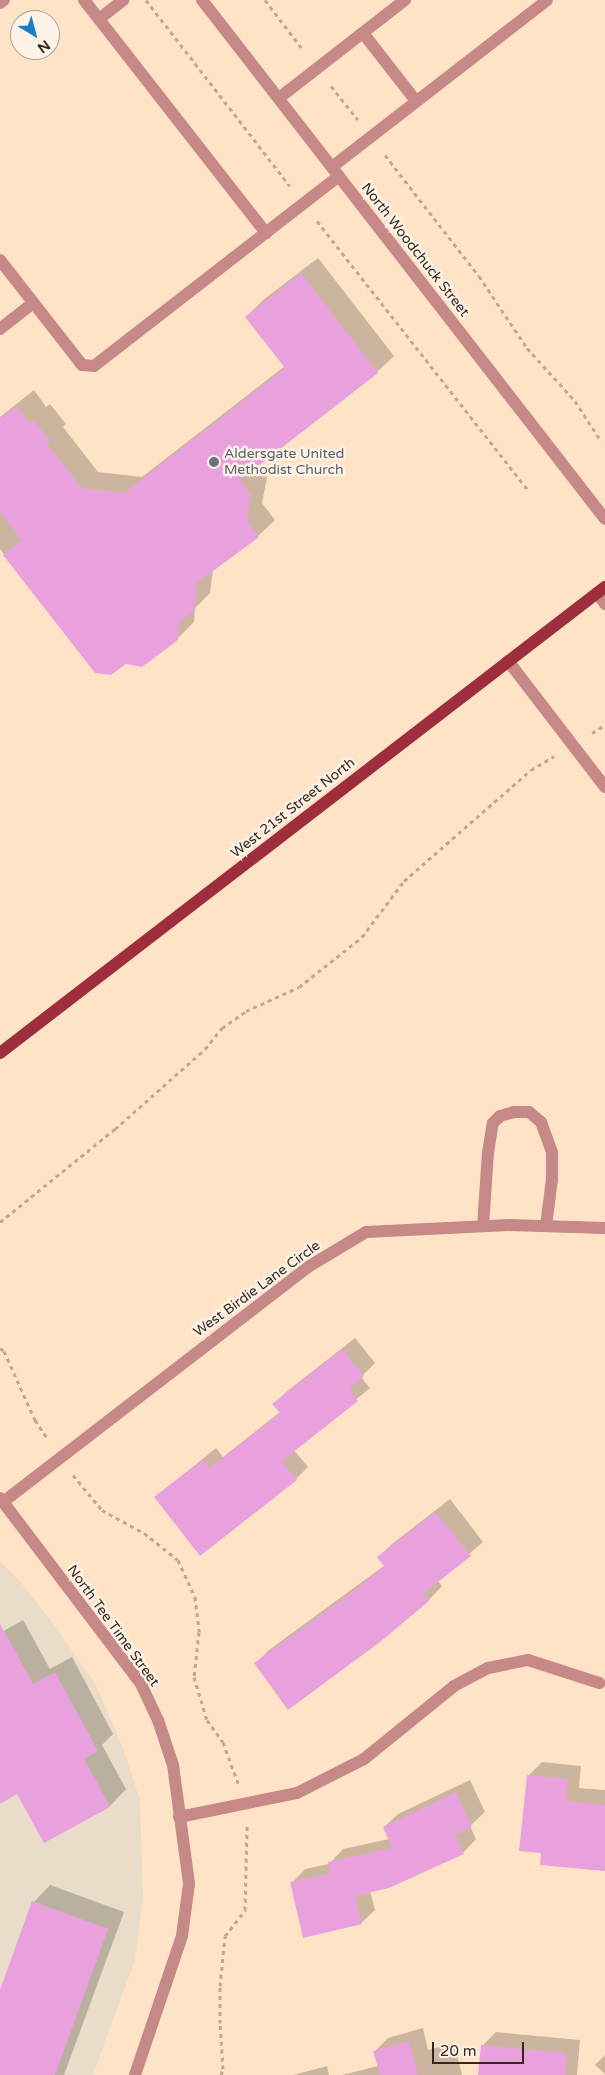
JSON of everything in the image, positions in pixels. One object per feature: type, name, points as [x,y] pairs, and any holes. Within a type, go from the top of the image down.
[{"type":"main road","name":"West 21st Street North","points":[[0,1053],[601,590]]},
{"type":"street","points":[[0,3],[4,0]]},
{"type":"street","points":[[84,0],[266,233]]},
{"type":"street","points":[[99,19],[123,0]]},
{"type":"street","name":"North Woodchuck Street","points":[[202,0],[605,518]]},
{"type":"street","points":[[279,98],[405,0]]},
{"type":"street","points":[[0,260],[82,365],[94,366],[266,233],[303,203],[371,137],[547,0]]},
{"type":"street","points":[[363,33],[416,102]]},
{"type":"street","points":[[0,329],[34,303]]},
{"type":"street","points":[[601,590],[605,604]]},
{"type":"street","points":[[508,661],[605,787]]},
{"type":"street","points":[[482,1226],[488,1153],[494,1123],[500,1116],[514,1112],[529,1112],[541,1122],[552,1153],[552,1179],[546,1226]]},
{"type":"street","name":"West Birdie Lane Circle","points":[[2,1500],[308,1267],[366,1232],[482,1226],[605,1228]]},
{"type":"street","name":"North Tee Time Street","points":[[2,1500],[141,1684],[158,1720],[174,1765],[179,1817],[189,1884],[182,1936],[135,2075]]},
{"type":"street","points":[[179,1817],[297,1793],[364,1759],[454,1686],[488,1668],[528,1660],[599,1683]]},
{"type":"path","points":[[146,0],[528,490]]},
{"type":"path","points":[[265,0],[479,276],[527,348],[575,401],[601,441]]},
{"type":"path","points":[[0,1222],[122,1123],[205,1049],[222,1028],[246,1011],[299,987],[362,937],[404,882],[531,770],[605,725]]},
{"type":"shaded area","points":[[0,1562],[19,1580],[55,1626],[97,1687],[123,1748],[140,1800],[143,1898],[135,1960],[93,2075],[0,2075]]},
{"type":"building","name":"Aldersgate United Methodist Church","points":[[301,273],[378,373],[240,480],[251,495],[247,520],[259,537],[197,583],[194,611],[179,622],[178,640],[142,667],[126,664],[111,675],[95,673],[3,555],[22,540],[0,512],[0,419],[17,406],[29,422],[33,420],[51,441],[47,444],[82,488],[124,493],[285,368],[245,317]]},
{"type":"building","points":[[342,1349],[364,1376],[349,1389],[358,1401],[282,1461],[297,1480],[200,1556],[154,1497],[203,1459],[210,1468],[280,1413],[272,1404]]},
{"type":"building","points":[[435,1512],[471,1556],[424,1593],[429,1601],[380,1642],[288,1710],[254,1663],[347,1596],[384,1566],[377,1557]]},
{"type":"building","points":[[0,1624],[33,1684],[55,1672],[98,1751],[84,1759],[110,1807],[44,1843],[17,1794],[0,1804]]},
{"type":"building","points":[[527,1775],[568,1779],[566,1801],[605,1805],[605,1871],[540,1865],[541,1853],[519,1851]]},
{"type":"building","points":[[456,1792],[472,1827],[455,1835],[464,1854],[389,1888],[355,1896],[362,1924],[303,1938],[290,1882],[330,1873],[328,1862],[392,1848],[383,1827]]},
{"type":"building","points":[[32,1901],[108,1929],[55,2075],[0,2075],[0,1990]]},
{"type":"building","points":[[409,2041],[418,2075],[380,2075],[373,2051]]},
{"type":"building","points":[[481,2045],[567,2053],[565,2075],[478,2075]]},
{"type":"place","name":"Aldersgate United Methodist Church","points":[[214,462]]}]
